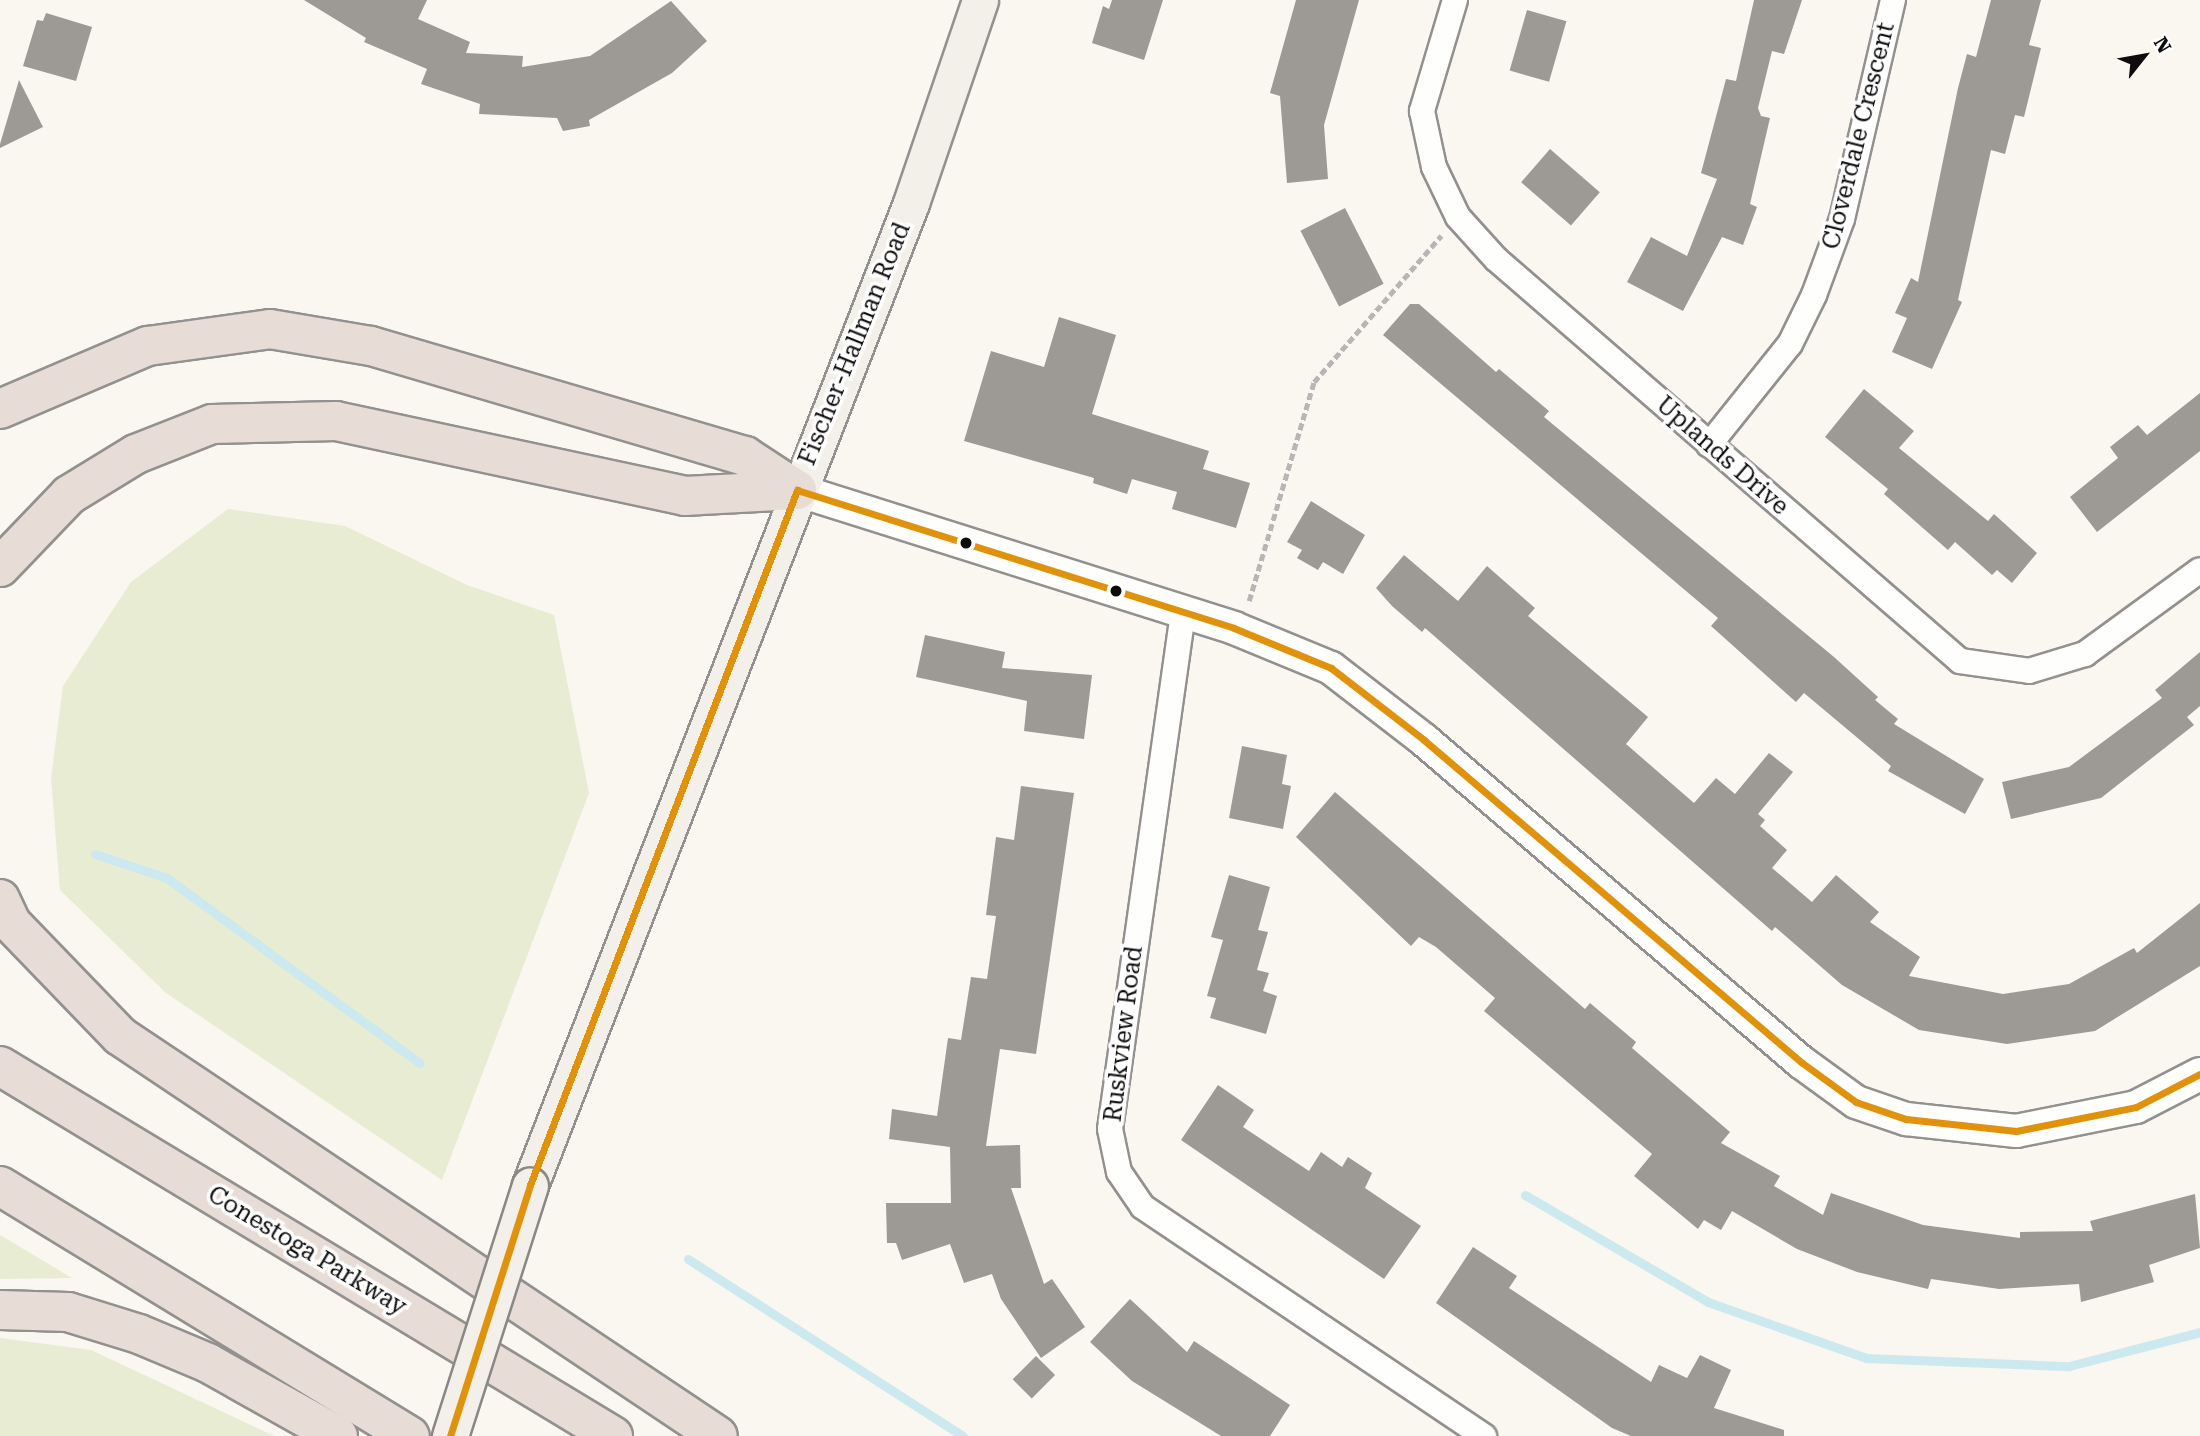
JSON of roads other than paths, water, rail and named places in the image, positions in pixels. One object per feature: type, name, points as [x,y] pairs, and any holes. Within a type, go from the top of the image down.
[{"type":"highway","points":[[0,409],[148,346],[270,329],[371,346],[745,456],[797,490]]},
{"type":"highway","points":[[0,567],[69,495],[136,454],[212,424],[336,421],[685,496],[797,490]]},
{"type":"highway","points":[[0,899],[11,923],[120,1036],[718,1436]]},
{"type":"highway","name":"Conestoga Parkway","points":[[0,1066],[613,1436]]},
{"type":"highway","points":[[0,1186],[410,1436]]},
{"type":"highway","points":[[0,1310],[68,1312],[139,1334],[208,1363],[338,1436]]},
{"type":"main road","name":"Fischer-Hallman Road","points":[[450,1436],[530,1185],[797,490],[911,204],[980,0]]},
{"type":"street","name":"Uplands Drive","points":[[1455,0],[1422,111],[1434,167],[1458,217],[1496,260],[1960,661],[2029,671],[2085,654],[2200,570]]},
{"type":"street","name":"Cloverdale Crescent","points":[[1709,445],[1790,344],[1814,295],[1842,219],[1893,0]]},
{"type":"street","points":[[797,490],[1295,649],[1331,668],[1423,740],[1801,1062],[1856,1101],[1906,1119],[2016,1131],[2136,1107],[2200,1074]]},
{"type":"street","name":"Ruskview Road","points":[[1183,613],[1110,1129],[1119,1172],[1143,1208],[1484,1436]]},
{"type":"waterway","points":[[95,854],[167,878],[420,1063]]},
{"type":"waterway","points":[[1525,1195],[1708,1302],[1866,1358],[2069,1366],[2200,1332]]},
{"type":"waterway","points":[[688,1259],[963,1436]]}]
